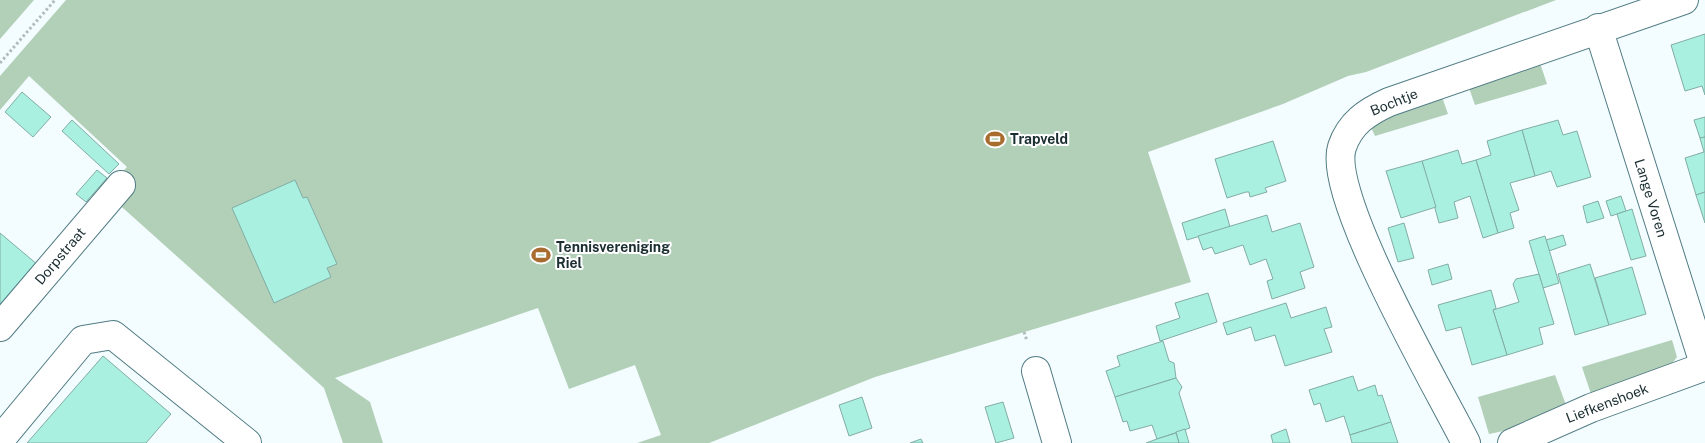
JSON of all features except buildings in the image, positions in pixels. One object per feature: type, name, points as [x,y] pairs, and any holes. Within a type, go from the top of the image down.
[{"type":"street","name":"Bochtje","points":[[1466,443],[1378,273],[1358,225],[1340,170],[1341,149],[1351,127],[1366,112],[1598,28],[1684,0]]},
{"type":"street","name":"Lange Voren","points":[[1598,28],[1704,367]]},
{"type":"street","name":"Dorpstraat","points":[[0,327],[121,185]]},
{"type":"street","points":[[0,440],[83,340],[113,335],[247,443]]},
{"type":"street","name":"Liefkenshoek","points":[[1512,443],[1591,408],[1704,367]]},
{"type":"street","points":[[1036,370],[1057,443]]},
{"type":"path","points":[[0,63],[55,0]]},
{"type":"green space","points":[[0,0],[34,0],[0,39]]},
{"type":"green space","points":[[66,0],[1556,0],[1366,72],[1348,76],[1283,104],[1148,152],[1191,282],[875,377],[709,443],[637,443],[661,435],[635,365],[569,389],[538,308],[335,378],[370,402],[383,443],[343,443],[324,388],[104,191],[127,167],[29,76],[0,110],[0,76]]},
{"type":"green space","points":[[1540,63],[1547,84],[1475,105],[1469,88]]},
{"type":"green space","points":[[1442,97],[1448,114],[1375,136],[1370,125],[1378,120]]},
{"type":"green space","points":[[1672,340],[1677,357],[1669,367],[1591,394],[1582,367]]},
{"type":"green space","points":[[1555,375],[1566,405],[1508,430],[1489,434],[1478,397]]},
{"type":"place","name":"Trapveld","points":[[995,139]]},
{"type":"place","name":"Tennisvereniging Riel","points":[[541,255]]}]
